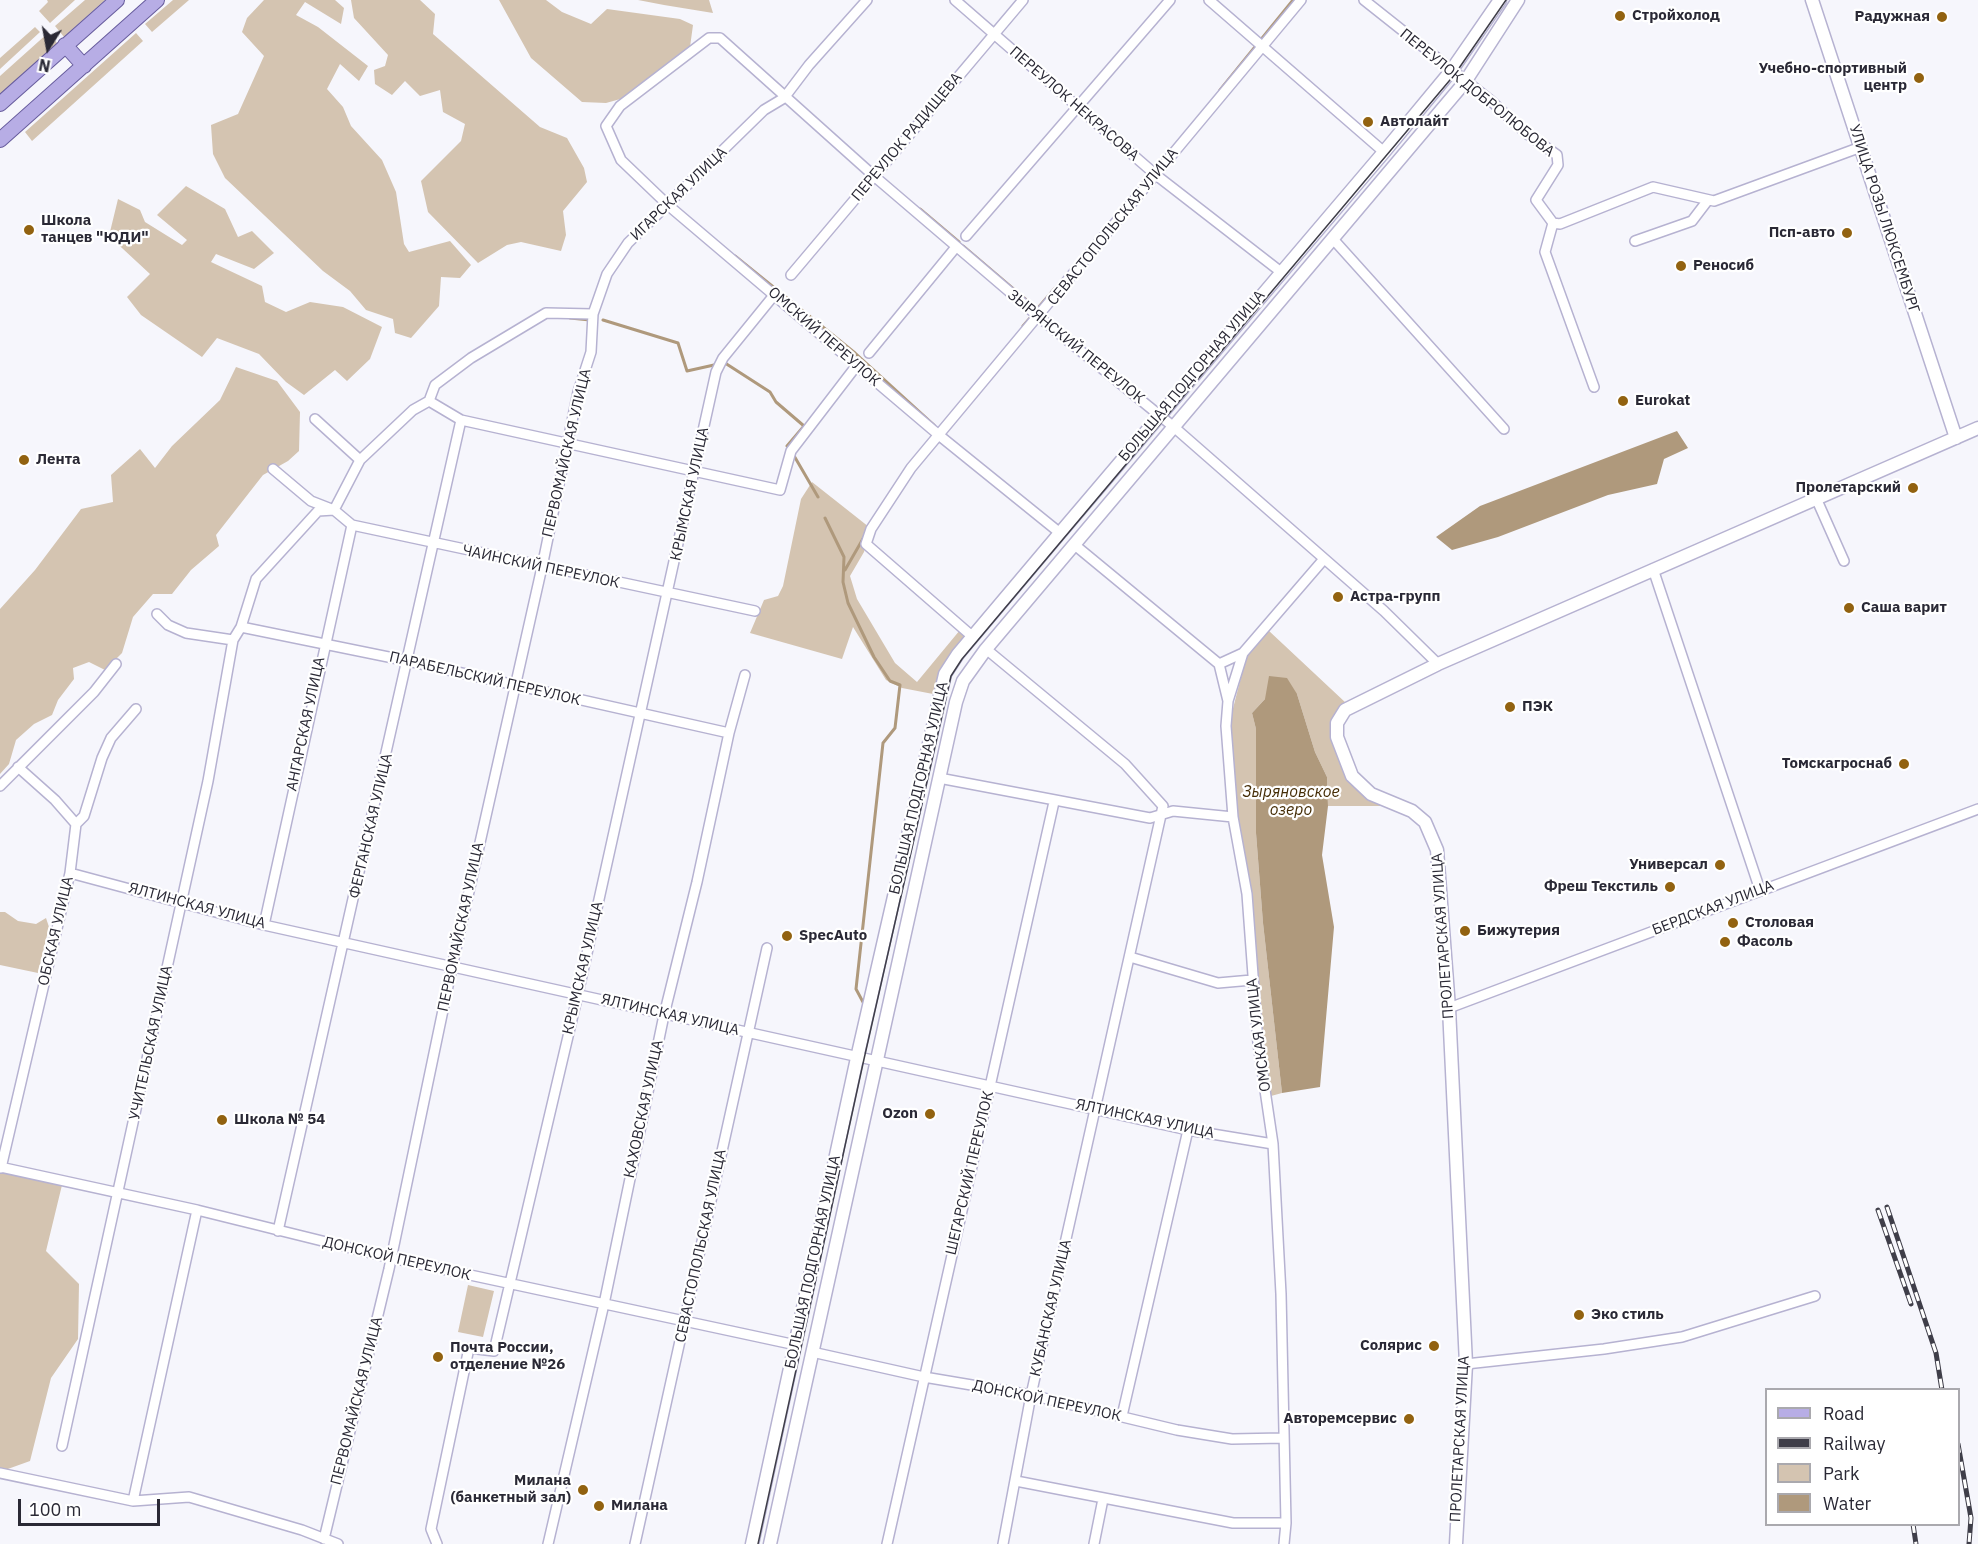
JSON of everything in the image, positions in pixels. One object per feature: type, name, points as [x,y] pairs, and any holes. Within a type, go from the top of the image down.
[{"type":"main road","points":[[0,104],[117,0]]},
{"type":"main road","points":[[0,140],[157,0]]},
{"type":"main road","name":"БОЛЬШАЯ ПОДГОРНАЯ УЛИЦА","points":[[752,1544],[857,1058],[945,674],[973,637],[1159,415],[1384,152],[1450,70],[1500,0]]},
{"type":"main road","name":"БОЛЬШАЯ ПОДГОРНАЯ УЛИЦА","points":[[770,1544],[939,778],[963,681],[986,649],[1076,546],[1465,81],[1518,0]]},
{"type":"main road","name":"УЛИЦА РОЗЫ ЛЮКСЕМБУРГ","points":[[1812,0],[1956,438]]},
{"type":"main road","points":[[65,45],[84,66]]},
{"type":"main road","name":"ПРОЛЕТАРСКАЯ УЛИЦА","points":[[1455,1544],[1466,1364],[1441,882],[1433,837],[1425,822],[1412,811],[1371,794],[1352,776],[1337,737],[1337,723],[1345,710],[1438,664],[1978,428]]},
{"type":"street","name":"ИГАРСКАЯ УЛИЦА","points":[[593,314],[607,274],[628,243],[669,206],[764,110],[784,98],[809,65],[867,0]]},
{"type":"street","name":"ПЕРЕУЛОК НЕКРАСОВА","points":[[955,0],[1156,175],[1281,272]]},
{"type":"street","name":"ПЕРЕУЛОК РАДИЩЕВА","points":[[791,275],[1023,0]]},
{"type":"street","points":[[966,236],[1170,0]]},
{"type":"street","points":[[1209,0],[1384,152]]},
{"type":"street","name":"СЕВАСТОПОЛЬСКАЯ УЛИЦА","points":[[973,637],[866,544],[871,529],[911,468],[1301,0]]},
{"type":"street","name":"ПЕРЕУЛОК ДОБРОЛЮБОВА","points":[[1364,0],[1526,133],[1557,155],[1558,165],[1536,200],[1553,223]]},
{"type":"street","name":"ЗЫРЯНСКИЙ ПЕРЕУЛОК","points":[[606,126],[620,106],[710,38],[720,38],[784,98],[956,247],[1175,428],[1384,610],[1438,664]]},
{"type":"street","name":"ОМСКИЙ ПЕРЕУЛОК","points":[[606,126],[621,160],[669,206],[940,436],[1060,533]]},
{"type":"street","points":[[1594,387],[1545,252],[1553,223],[1560,224],[1653,187],[1714,201],[1861,147]]},
{"type":"street","points":[[1635,241],[1692,220],[1708,200]]},
{"type":"street","points":[[1332,239],[1504,429]]},
{"type":"street","points":[[869,353],[956,247]]},
{"type":"street","name":"КРЫМСКАЯ УЛИЦА","points":[[437,1544],[431,1529],[469,1348],[494,1351],[578,994],[720,363],[775,294]]},
{"type":"street","points":[[158,614],[168,625],[186,633],[233,640],[241,627],[255,579],[318,511],[334,510],[360,460],[413,410],[429,401],[435,386],[471,358],[546,313],[593,314]]},
{"type":"street","name":"ПЕРВОМАЙСКАЯ УЛИЦА","points":[[324,1539],[357,1400],[363,1385],[452,967],[542,567],[578,392],[591,352],[593,314]]},
{"type":"street","points":[[429,401],[461,420],[778,490],[783,489],[791,451],[857,365]]},
{"type":"street","points":[[315,419],[360,460]]},
{"type":"street","name":"ФЕРГАНСКАЯ УЛИЦА","points":[[278,1231],[461,420]]},
{"type":"street","name":"ЧАИНСКИЙ ПЕРЕУЛОК","points":[[273,469],[310,501],[334,510],[352,525],[754,611]]},
{"type":"street","points":[[1816,498],[1844,561]]},
{"type":"street","name":"АНГАРСКАЯ УЛИЦА","points":[[264,925],[324,643],[352,525]]},
{"type":"street","points":[[1076,546],[1219,664],[1228,701]]},
{"type":"street","name":"ОМСКАЯ УЛИЦА","points":[[1284,1544],[1286,1522],[1281,1294],[1273,1144],[1258,1043],[1247,894],[1233,817],[1226,726],[1228,701],[1243,653],[1324,559]]},
{"type":"street","points":[[1653,569],[1760,890]]},
{"type":"street","name":"ПАРАБЕЛЬСКИЙ ПЕРЕУЛОК","points":[[241,627],[515,684],[641,715],[729,733]]},
{"type":"street","name":"УЧИТЕЛЬСКАЯ УЛИЦА","points":[[62,1446],[120,1192],[208,781],[233,640]]},
{"type":"street","points":[[986,649],[1125,764],[1163,806],[1161,815]]},
{"type":"street","points":[[1219,664],[1243,653]]},
{"type":"street","points":[[0,786],[94,692],[116,664]]},
{"type":"street","name":"КАХОВСКАЯ УЛИЦА","points":[[548,1544],[604,1304],[664,1015],[697,882],[729,733],[745,675]]},
{"type":"street","name":"ОБСКАЯ УЛИЦА","points":[[1,1168],[70,873],[75,824],[84,816],[102,758],[111,738],[136,709]]},
{"type":"street","points":[[18,767],[55,800],[75,824]]},
{"type":"street","points":[[939,778],[1054,802],[1150,818],[1173,811],[1233,817]]},
{"type":"street","name":"ШЕГАРСКИЙ ПЕРЕУЛОК","points":[[887,1544],[1054,802]]},
{"type":"street","name":"БЕРДСКАЯ УЛИЦА","points":[[1449,1008],[1978,808]]},
{"type":"street","name":"КУБАНСКАЯ УЛИЦА","points":[[1002,1544],[1031,1395],[1161,815]]},
{"type":"street","name":"ЯЛТИНСКАЯ УЛИЦА","points":[[70,873],[182,901],[264,925],[857,1058],[990,1084],[1188,1130],[1273,1144]]},
{"type":"street","name":"СЕВАСТОПОЛЬСКАЯ УЛИЦА","points":[[635,1544],[767,948]]},
{"type":"street","points":[[1130,957],[1218,982],[1252,980]]},
{"type":"street","points":[[1122,1416],[1188,1130]]},
{"type":"street","name":"ДОНСКОЙ ПЕРЕУЛОК","points":[[1,1168],[120,1192],[391,1258],[796,1345]]},
{"type":"street","points":[[133,1501],[197,1210]]},
{"type":"street","points":[[1466,1364],[1604,1349],[1682,1337],[1815,1296]]},
{"type":"street","name":"ДОНСКОЙ ПЕРЕУЛОК","points":[[812,1352],[924,1377],[1031,1395],[1177,1430],[1232,1439],[1283,1438]]},
{"type":"street","points":[[0,1473],[133,1501],[189,1497],[302,1530],[338,1544]]},
{"type":"street","points":[[1016,1481],[1233,1523],[1286,1522]]},
{"type":"street","points":[[1094,1544],[1103,1499]]},
{"type":"green space","points":[[47,0],[75,0],[50,23],[39,11],[48,2]]},
{"type":"green space","points":[[85,0],[105,0],[64,37],[55,26]]},
{"type":"green space","points":[[173,0],[189,0],[152,32],[145,24]]},
{"type":"green space","points":[[264,0],[335,0],[344,8],[341,24],[305,2],[296,15],[318,27],[368,66],[359,81],[340,64],[327,89],[343,107],[351,126],[382,160],[396,192],[404,244],[409,252],[450,241],[471,265],[460,278],[441,277],[439,306],[411,338],[395,333],[393,319],[366,310],[350,291],[323,271],[225,178],[213,154],[211,125],[238,114],[264,56],[242,32],[247,18]]},
{"type":"green space","points":[[351,0],[420,0],[435,14],[433,34],[540,127],[567,138],[584,168],[587,182],[563,211],[566,235],[561,251],[521,242],[507,245],[478,263],[428,212],[421,181],[461,141],[465,124],[443,112],[440,90],[420,96],[405,81],[392,95],[375,84],[374,70],[385,66],[388,55],[354,18]]},
{"type":"green space","points":[[499,0],[546,0],[562,12],[591,24],[607,9],[680,19],[693,25],[690,47],[624,98],[606,103],[582,102],[531,58]]},
{"type":"green space","points":[[638,0],[709,0],[713,13],[664,5]]},
{"type":"green space","points":[[35,27],[40,32],[0,69],[0,58]]},
{"type":"green space","points":[[48,33],[57,43],[0,94],[0,76]]},
{"type":"green space","points":[[136,33],[143,41],[32,141],[25,132]]},
{"type":"green space","points":[[186,186],[225,209],[238,237],[252,231],[274,253],[254,269],[216,254],[211,262],[262,286],[265,302],[286,312],[310,302],[343,307],[382,327],[370,359],[347,381],[335,370],[304,395],[286,382],[259,354],[217,338],[202,357],[141,315],[127,297],[150,274],[109,236],[118,199],[140,210],[145,222],[182,245],[187,240],[157,215]]},
{"type":"green space","points":[[236,367],[277,381],[300,412],[299,451],[288,461],[263,475],[216,535],[219,546],[191,570],[172,594],[153,594],[133,617],[122,653],[105,670],[89,662],[73,668],[74,679],[58,700],[52,715],[34,724],[16,740],[9,764],[0,774],[0,609],[35,570],[81,509],[113,502],[111,475],[140,449],[155,468],[172,446],[220,400]]},
{"type":"green space","points":[[812,482],[869,527],[864,552],[850,576],[857,599],[895,663],[917,682],[960,630],[969,638],[941,673],[933,694],[902,688],[886,680],[853,627],[842,659],[750,633],[764,600],[778,596],[783,586],[801,499]]},
{"type":"green space","points":[[1268,630],[1346,703],[1331,720],[1332,737],[1368,798],[1383,806],[1328,806],[1327,777],[1315,752],[1297,694],[1265,699],[1252,713],[1256,729],[1256,833],[1263,923],[1282,1093],[1271,1096],[1257,980],[1252,893],[1235,817],[1229,724],[1247,654]]},
{"type":"green space","points":[[0,912],[5,912],[18,921],[36,924],[46,918],[49,927],[38,973],[0,965]]},
{"type":"green space","points":[[0,1171],[62,1185],[46,1251],[79,1284],[78,1339],[51,1378],[30,1461],[5,1470],[0,1468]]},
{"type":"green space","points":[[468,1285],[494,1291],[483,1337],[458,1332]]},
{"type":"water","points":[[1677,431],[1688,448],[1664,459],[1657,484],[1608,495],[1498,537],[1452,550],[1436,537],[1480,506]]},
{"type":"water","name":"Зыряновское озеро","points":[[1269,676],[1287,678],[1297,694],[1315,752],[1327,777],[1328,806],[1322,855],[1334,927],[1320,1087],[1282,1093],[1263,923],[1256,833],[1256,729],[1252,713],[1265,699]]},
{"type":"waterway","points":[[1220,90],[1293,0]]},
{"type":"waterway","points":[[920,209],[959,242]]},
{"type":"waterway","points":[[963,246],[1037,309],[1055,288]]},
{"type":"waterway","points":[[735,256],[855,353],[934,425]]},
{"type":"waterway","points":[[570,318],[590,320]]},
{"type":"waterway","points":[[1023,326],[1030,318]]},
{"type":"waterway","points":[[603,320],[678,343],[687,371],[714,365]]},
{"type":"waterway","points":[[725,363],[770,392],[776,402],[804,426],[787,446]]},
{"type":"waterway","points":[[793,454],[818,497]]},
{"type":"waterway","points":[[825,518],[844,557],[843,582],[848,603],[874,657],[890,681],[900,685],[895,728],[883,743],[856,989],[864,1004]]},
{"type":"waterway","points":[[845,570],[864,537]]},
{"type":"tram line","points":[[758,1544],[951,676],[962,659],[1455,74],[1506,0]]},
{"type":"railway","points":[[1887,1207],[1936,1353],[1942,1388]]},
{"type":"railway","points":[[1878,1210],[1911,1304]]},
{"type":"railway","points":[[1960,1455],[1971,1518],[1969,1544]]},
{"type":"railway","points":[[1913,1526],[1916,1544]]},
{"type":"place","name":"Стройхолод","points":[[1620,16]]},
{"type":"place","name":"Радужная","points":[[1942,17]]},
{"type":"place","name":"Учебно-спортивный центр","points":[[1919,78]]},
{"type":"place","name":"Автолайт","points":[[1368,122]]},
{"type":"place","name":"Школа танцев \"ЮДИ\"","points":[[29,230]]},
{"type":"place","name":"Псп-авто","points":[[1847,233]]},
{"type":"place","name":"Реносиб","points":[[1681,266]]},
{"type":"place","name":"Eurokat","points":[[1623,401]]},
{"type":"place","name":"Лента","points":[[24,460]]},
{"type":"place","name":"Пролетарский","points":[[1913,488]]},
{"type":"place","name":"Астра-групп","points":[[1338,597]]},
{"type":"place","name":"Саша варит","points":[[1849,608]]},
{"type":"place","name":"ПЭК","points":[[1510,707]]},
{"type":"place","name":"Томскагроснаб","points":[[1904,764]]},
{"type":"place","name":"Универсал","points":[[1720,865]]},
{"type":"place","name":"Фреш Текстиль","points":[[1670,887]]},
{"type":"place","name":"Столовая","points":[[1733,923]]},
{"type":"place","name":"Бижутерия","points":[[1465,931]]},
{"type":"place","name":"SpecAuto","points":[[787,936]]},
{"type":"place","name":"Фасоль","points":[[1725,942]]},
{"type":"place","name":"Ozon","points":[[930,1114]]},
{"type":"place","name":"Школа № 54","points":[[222,1120]]},
{"type":"place","name":"Эко стиль","points":[[1579,1315]]},
{"type":"place","name":"Солярис","points":[[1434,1346]]},
{"type":"place","name":"Почта России, отделение №26","points":[[438,1357]]},
{"type":"place","name":"Авторемсервис","points":[[1409,1419]]},
{"type":"place","name":"Милана (банкетный зал)","points":[[583,1490]]},
{"type":"place","name":"Милана","points":[[599,1506]]}]
